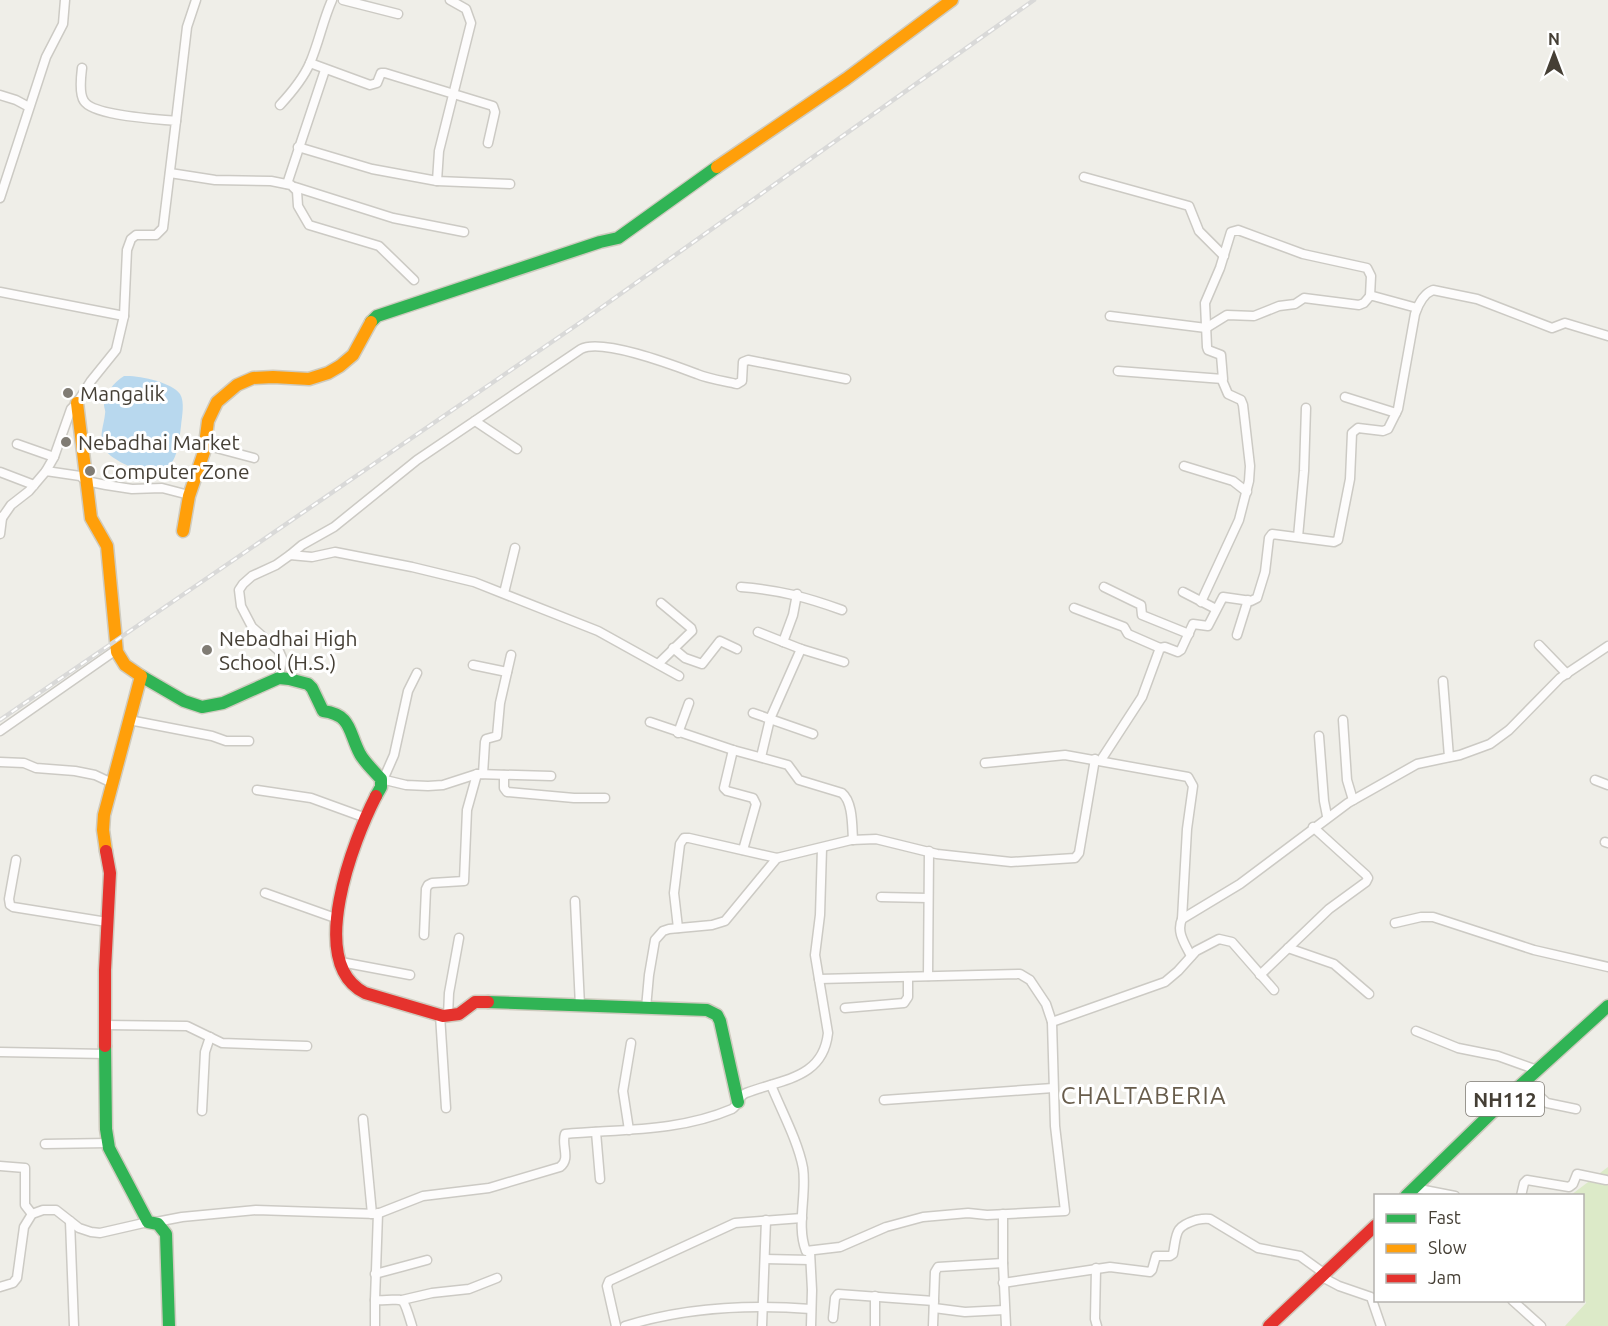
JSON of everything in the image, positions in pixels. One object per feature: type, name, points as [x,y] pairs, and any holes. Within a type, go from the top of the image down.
[{"type":"main road","points":[[183,531],[189,495],[205,445],[208,418],[213,407],[236,384],[261,377],[308,380],[317,378],[353,357],[377,316],[618,238],[736,153],[846,79],[952,0]]},
{"type":"main road","points":[[77,404],[92,518],[107,546],[117,638],[116,650],[123,665],[184,701],[202,707],[224,703],[279,678],[308,684],[315,692],[323,711],[336,713],[344,718],[361,756],[382,780],[344,873],[338,919],[338,949],[341,962],[346,974],[358,990],[371,996],[444,1016],[460,1014],[475,1002],[706,1010],[717,1015],[720,1021],[738,1102]]},
{"type":"main road","points":[[141,676],[103,822],[110,873],[105,970],[108,1143],[152,1222],[165,1229],[169,1326]]},
{"type":"main road","name":"NH112","points":[[1409,1192],[1524,1082],[1608,1006]]},
{"type":"main road","points":[[1269,1326],[1374,1227]]},
{"type":"street","points":[[0,198],[46,57],[63,24],[65,0]]},
{"type":"street","points":[[0,534],[1,518],[46,471],[54,457],[71,409],[116,350],[121,338],[124,316],[127,250],[131,239],[136,235],[156,235],[163,228],[187,27],[196,0]]},
{"type":"street","points":[[280,105],[295,88],[310,63],[332,0]]},
{"type":"street","points":[[343,0],[398,14]]},
{"type":"street","points":[[437,181],[439,151],[471,23],[466,9],[450,0]]},
{"type":"street","points":[[310,63],[370,85],[377,83],[380,74],[385,73],[495,108],[488,143]]},
{"type":"street","points":[[82,68],[82,97],[88,105],[114,114],[176,121]]},
{"type":"street","points":[[326,70],[298,147],[291,186],[298,206],[309,225],[376,244],[414,280]]},
{"type":"street","points":[[0,96],[29,106]]},
{"type":"street","points":[[298,147],[372,169],[437,181],[510,184]]},
{"type":"street","points":[[170,173],[215,180],[291,186],[393,219],[464,232]]},
{"type":"street","points":[[1084,177],[1189,206],[1199,231],[1224,256]]},
{"type":"street","points":[[1110,316],[1206,328],[1227,315],[1254,316],[1279,306],[1295,304],[1304,298],[1359,305],[1370,296],[1371,276],[1367,268],[1303,254],[1238,230],[1231,232],[1206,300],[1206,328],[1208,349],[1222,357],[1222,380],[1228,394],[1241,400],[1243,405],[1250,466],[1247,492],[1239,520],[1201,602]]},
{"type":"street","points":[[1074,608],[1124,627],[1128,634],[1160,648],[1179,651],[1194,623],[1208,626],[1223,597],[1248,600],[1257,598],[1265,572],[1269,538],[1272,534],[1334,542],[1338,540],[1350,479],[1352,433],[1354,429],[1363,427],[1386,431],[1388,429],[1396,413],[1417,308],[1427,293],[1433,290],[1477,299],[1552,328],[1565,323],[1608,336]]},
{"type":"street","points":[[0,292],[124,316]]},
{"type":"street","points":[[1370,296],[1417,308]]},
{"type":"street","points":[[279,678],[282,658],[279,651],[252,627],[241,606],[239,590],[243,584],[252,576],[276,565],[302,545],[334,527],[417,460],[580,349],[589,345],[622,351],[676,366],[697,375],[737,384],[742,381],[743,362],[748,360],[846,379]]},
{"type":"street","points":[[1118,371],[1222,380]]},
{"type":"street","points":[[1345,398],[1396,413]]},
{"type":"street","points":[[1298,537],[1304,471],[1306,408]]},
{"type":"street","points":[[475,421],[517,449]]},
{"type":"street","points":[[17,444],[54,457]]},
{"type":"street","points":[[205,445],[254,458]]},
{"type":"street","points":[[1184,466],[1233,481],[1247,492]]},
{"type":"street","points":[[46,471],[80,476],[86,480],[132,489],[162,488],[189,495]]},
{"type":"street","points":[[0,472],[34,485]]},
{"type":"street","points":[[504,593],[515,548]]},
{"type":"street","points":[[290,555],[312,557],[335,552],[474,582],[598,631],[680,676]]},
{"type":"street","points":[[741,587],[797,594],[842,610]]},
{"type":"street","points":[[1104,587],[1141,605],[1142,615],[1189,634]]},
{"type":"street","points":[[1183,592],[1216,609]]},
{"type":"street","points":[[783,642],[793,615],[797,594]]},
{"type":"street","points":[[1237,635],[1248,600]]},
{"type":"street","points":[[658,664],[692,632],[691,628],[661,603]]},
{"type":"street","points":[[758,632],[801,649],[844,662]]},
{"type":"street","points":[[673,648],[685,658],[702,664],[720,640],[737,650]]},
{"type":"street","points":[[1539,645],[1567,674]]},
{"type":"street","points":[[1182,919],[1240,884],[1327,816],[1353,800],[1417,764],[1482,748],[1509,730],[1549,688],[1608,646]]},
{"type":"street","points":[[678,928],[674,893],[681,840],[689,838],[777,858],[853,840],[876,839],[937,854],[1011,862],[1075,858],[1079,853],[1098,760],[1142,697],[1160,648]]},
{"type":"street","points":[[761,757],[770,719],[801,649]]},
{"type":"street","points":[[0,731],[116,650]]},
{"type":"street","points":[[424,935],[428,885],[464,881],[467,810],[480,774],[486,739],[497,736],[500,703],[511,656]]},
{"type":"street","points":[[473,665],[507,672]]},
{"type":"street","points":[[417,672],[408,691],[394,755],[382,780],[406,785],[428,786],[443,785],[480,774],[550,776]]},
{"type":"street","points":[[1443,681],[1449,757]]},
{"type":"street","points":[[678,733],[689,703]]},
{"type":"street","points":[[753,713],[813,734]]},
{"type":"street","points":[[129,720],[213,736],[226,741],[249,741]]},
{"type":"street","points":[[1343,720],[1347,780],[1353,800]]},
{"type":"street","points":[[650,722],[678,733],[788,765],[799,780],[845,794],[850,812],[853,840]]},
{"type":"street","points":[[1319,736],[1327,816]]},
{"type":"street","points":[[733,750],[724,788],[753,798],[756,804],[743,850]]},
{"type":"street","points":[[985,763],[1065,755],[1183,776],[1192,781],[1182,919],[1179,927],[1191,956]]},
{"type":"street","points":[[0,762],[24,763],[36,768],[75,771],[99,776],[112,783]]},
{"type":"street","points":[[504,775],[504,788],[507,792],[574,798],[605,798]]},
{"type":"street","points":[[1595,780],[1608,784]]},
{"type":"street","points":[[257,790],[310,798],[366,818]]},
{"type":"street","points":[[1260,975],[1329,909],[1366,882],[1368,878],[1313,827]]},
{"type":"street","points":[[0,1287],[13,1283],[17,1278],[24,1227],[32,1215],[43,1210],[57,1210],[84,1230],[100,1233],[182,1217],[256,1210],[375,1213],[423,1196],[489,1188],[560,1167],[565,1164],[566,1160],[564,1135],[650,1130],[683,1124],[733,1108],[744,1094],[814,1067],[826,1044],[828,1033],[815,955],[820,915],[822,848]]},
{"type":"street","points":[[928,976],[929,851]]},
{"type":"street","points":[[646,1008],[655,940],[663,932],[678,928],[712,925],[729,918],[777,858]]},
{"type":"street","points":[[16,860],[9,899],[10,905],[14,908],[107,922]]},
{"type":"street","points":[[265,893],[338,919]]},
{"type":"street","points":[[881,897],[928,898]]},
{"type":"street","points":[[575,901],[580,1006]]},
{"type":"street","points":[[1395,923],[1433,918],[1534,950],[1608,967]]},
{"type":"street","points":[[446,1108],[444,1016],[459,938]]},
{"type":"street","points":[[1052,1022],[1165,982],[1179,971],[1191,956],[1219,939],[1232,942],[1274,990]]},
{"type":"street","points":[[1288,948],[1334,964],[1369,994]]},
{"type":"street","points":[[341,962],[410,975]]},
{"type":"street","points":[[765,1259],[810,1256],[840,1247],[886,1227],[923,1217],[969,1213],[984,1215],[1065,1212],[1055,1126],[1052,1022],[1047,1004],[1030,980],[1020,974],[819,979]]},
{"type":"street","points":[[845,1008],[904,1003],[908,997],[908,977]]},
{"type":"street","points":[[105,1025],[188,1026],[228,1044],[307,1046]]},
{"type":"street","points":[[1416,1031],[1458,1048],[1498,1056],[1537,1070]]},
{"type":"street","points":[[202,1111],[205,1052],[210,1037]]},
{"type":"street","points":[[629,1130],[623,1091],[631,1043]]},
{"type":"street","points":[[0,1052],[106,1054]]},
{"type":"street","points":[[1524,1082],[1547,1103],[1575,1109]]},
{"type":"street","points":[[771,1085],[800,1155],[804,1181],[802,1218],[805,1250],[810,1256],[811,1326]]},
{"type":"street","points":[[884,1100],[1053,1088]]},
{"type":"street","points":[[363,1119],[375,1213],[375,1326]]},
{"type":"street","points":[[596,1132],[600,1179]]},
{"type":"street","points":[[45,1144],[108,1143]]},
{"type":"street","points":[[0,1166],[25,1168],[26,1205],[32,1215]]},
{"type":"street","points":[[1521,1194],[1527,1180],[1569,1186],[1573,1184],[1577,1174],[1606,1179]]},
{"type":"street","points":[[1409,1192],[1432,1194]]},
{"type":"street","points":[[1003,1214],[1003,1283],[1006,1326]]},
{"type":"street","points":[[616,1326],[607,1286],[609,1281],[735,1223],[802,1218]]},
{"type":"street","points":[[1003,1283],[1114,1266],[1150,1272],[1156,1256],[1173,1254],[1180,1226],[1205,1218],[1261,1249],[1300,1256],[1323,1275],[1343,1287],[1371,1297],[1381,1326]]},
{"type":"street","points":[[762,1326],[766,1220]]},
{"type":"street","points":[[70,1221],[74,1326]]},
{"type":"street","points":[[375,1274],[427,1260]]},
{"type":"street","points":[[933,1326],[935,1272],[938,1267],[1003,1263]]},
{"type":"street","points":[[1096,1268],[1095,1319],[1097,1326]]},
{"type":"street","points":[[375,1300],[398,1298],[402,1300],[432,1293],[470,1289],[497,1278]]},
{"type":"street","points":[[833,1318],[836,1295],[875,1296],[934,1304],[965,1312],[1004,1310]]},
{"type":"street","points":[[875,1296],[875,1326]]},
{"type":"street","points":[[402,1300],[412,1326]]},
{"type":"street","points":[[1514,1302],[1541,1326]]},
{"type":"street","points":[[625,1326],[672,1313],[721,1308],[763,1306],[812,1308]]},
{"type":"green space","points":[[1608,1167],[1608,1326],[1565,1326],[1586,1303],[1584,1298],[1584,1194],[1572,1194]]},
{"type":"water","points":[[124,376],[146,378],[162,383],[176,390],[182,397],[177,451],[172,463],[163,471],[157,473],[139,470],[112,457],[103,446],[106,396],[117,381]]},
{"type":"railway","points":[[0,720],[581,322],[1034,0]]},
{"type":"traffic: fast","points":[[371,322],[377,316],[618,238],[717,167]]},
{"type":"traffic: fast","points":[[141,676],[184,701],[202,707],[223,703],[279,678],[308,684],[323,711],[339,716],[348,725],[362,757],[381,779],[381,787],[376,796]]},
{"type":"traffic: fast","points":[[488,1002],[707,1010],[717,1015],[720,1021],[738,1102]]},
{"type":"traffic: fast","points":[[1408,1194],[1512,1093],[1608,1006]]},
{"type":"traffic: fast","points":[[105,1046],[106,1129],[109,1148],[148,1222],[158,1224],[166,1234],[169,1326]]},
{"type":"traffic: slow","points":[[717,167],[846,79],[952,0]]},
{"type":"traffic: slow","points":[[183,531],[189,496],[204,452],[208,421],[217,402],[237,385],[253,378],[309,379],[328,373],[353,355],[371,322]]},
{"type":"traffic: slow","points":[[77,403],[91,518],[107,546],[117,652],[125,665],[141,676],[104,815],[103,830],[106,851]]},
{"type":"traffic: jam","points":[[376,796],[347,869],[340,899],[336,929],[338,956],[347,978],[365,993],[443,1016],[459,1014],[475,1002],[488,1002]]},
{"type":"traffic: jam","points":[[105,1046],[105,970],[110,873],[106,851]]},
{"type":"traffic: jam","points":[[1269,1326],[1374,1227]]},
{"type":"place","name":"Mangalik","points":[[68,393]]},
{"type":"place","name":"Nebadhai Market","points":[[66,442]]},
{"type":"place","name":"Computer Zone","points":[[90,471]]},
{"type":"place","name":"Nebadhai High School (H.S.)","points":[[207,650]]},
{"type":"district","name":"CHALTABERIA","points":[[1144,1095]]}]
